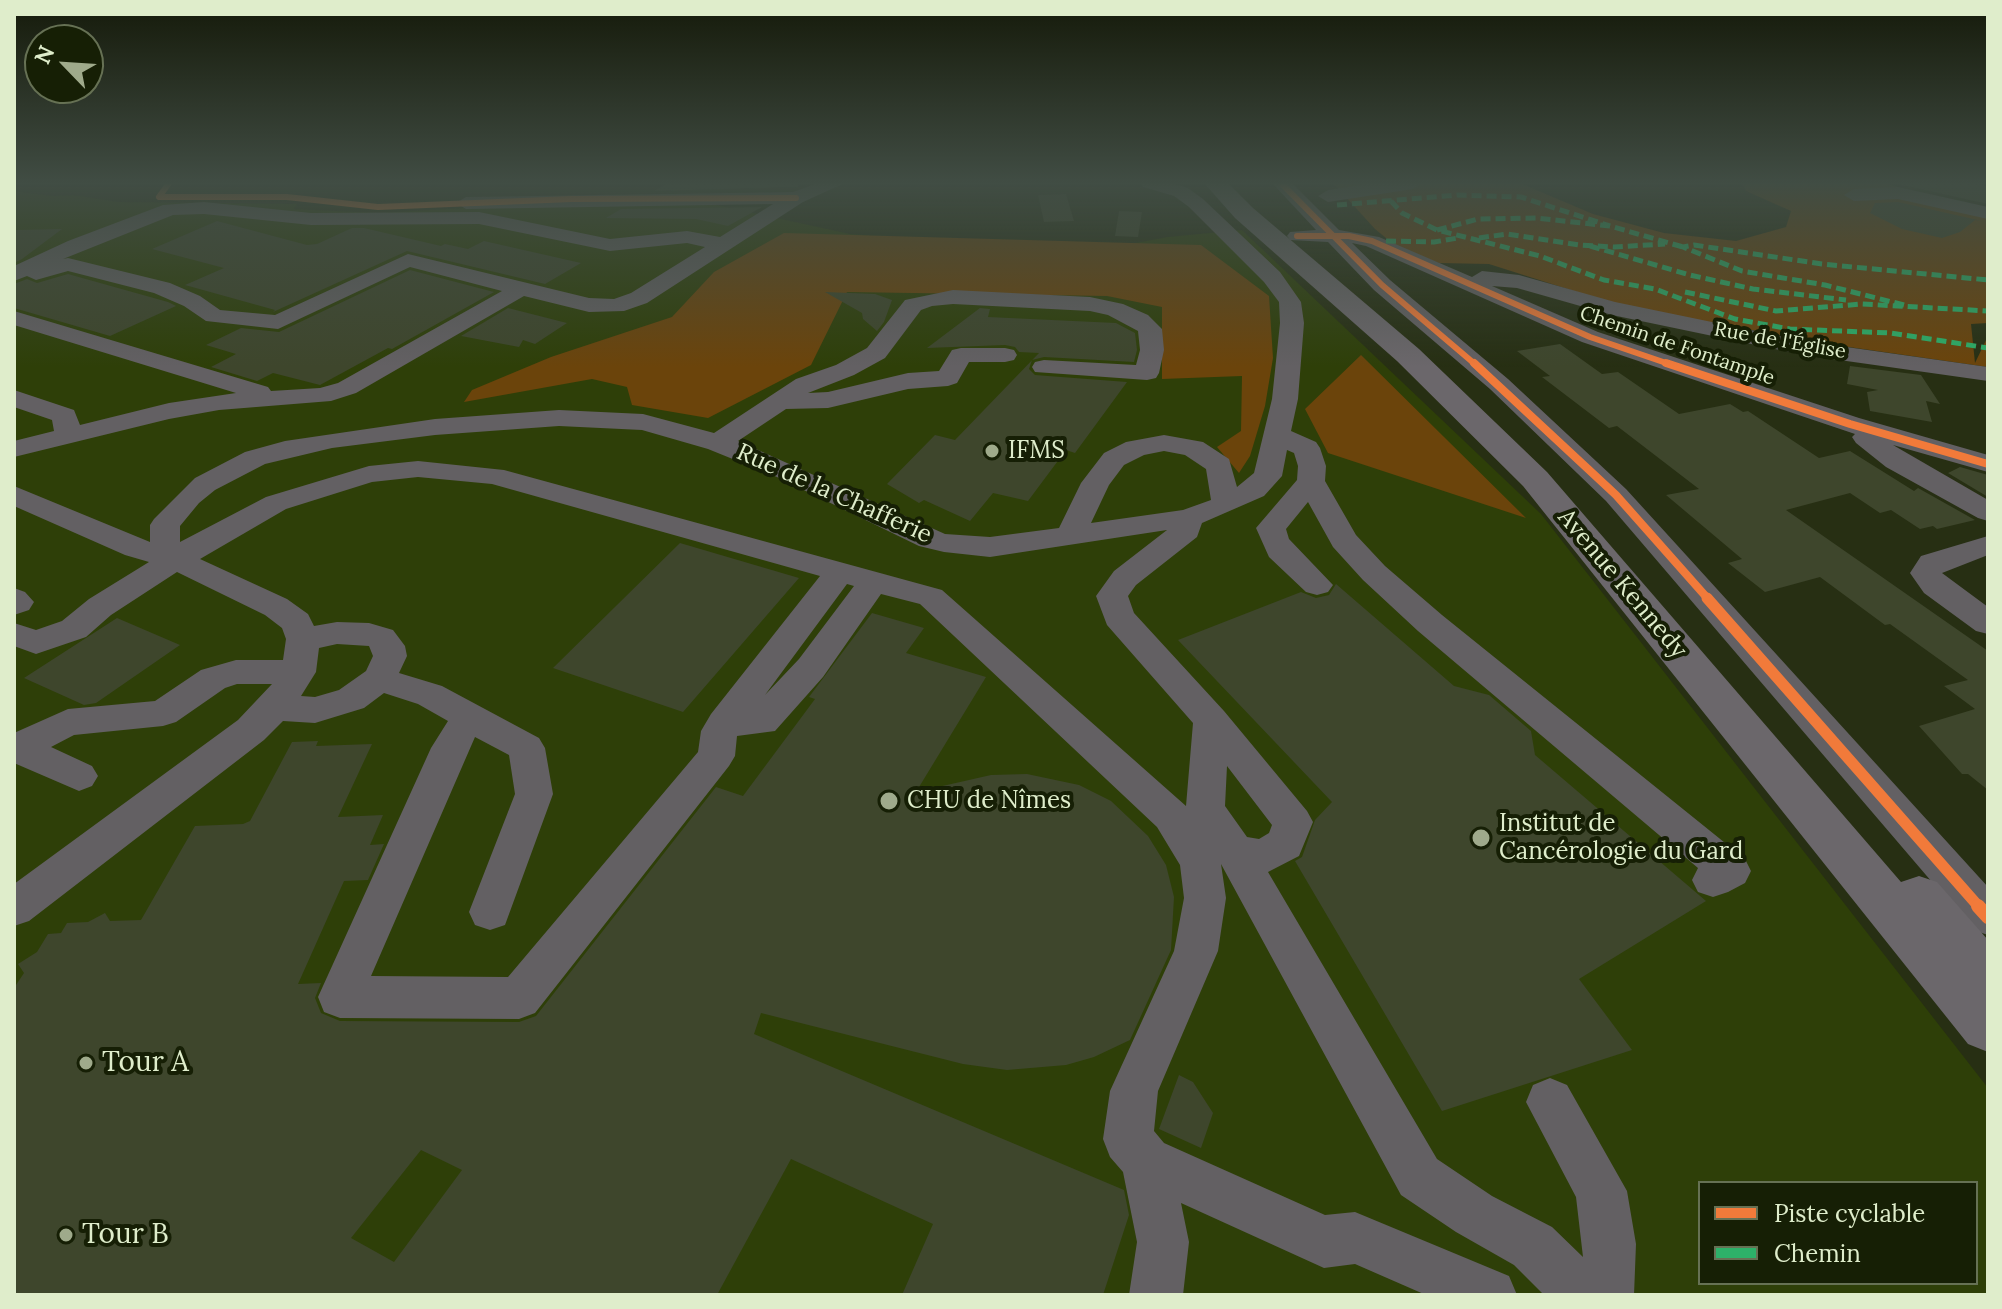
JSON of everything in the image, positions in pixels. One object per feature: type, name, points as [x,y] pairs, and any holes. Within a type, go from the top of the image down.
[{"type":"main road","name":"Avenue Kennedy","points":[[1280,244],[1408,355],[1535,479],[1970,982]]},
{"type":"main road","name":"Avenue Kennedy","points":[[1322,244],[1555,477],[1970,982],[1988,1027]]},
{"type":"street","points":[[14,274],[79,244]]},
{"type":"street","points":[[14,280],[68,264],[162,288],[192,301],[214,316],[278,322],[408,260],[589,305],[616,306],[639,298],[724,244]]},
{"type":"street","points":[[1071,534],[1095,483],[1114,459],[1142,446],[1164,443],[1193,448],[1219,465],[1226,504],[1254,490],[1268,476],[1279,436],[1286,384],[1292,323],[1290,302],[1272,277],[1238,244]]},
{"type":"street","points":[[1325,244],[1382,285],[1499,384],[1616,495],[1988,917]]},
{"type":"street","name":"Chemin de Fontample","points":[[1374,244],[1590,337],[1850,424],[1988,464]]},
{"type":"street","name":"Rue de l'Église","points":[[1433,269],[1519,282],[1612,308],[1804,348],[1988,374]]},
{"type":"street","points":[[14,449],[68,434],[219,402],[322,396],[347,388],[521,289]]},
{"type":"street","points":[[718,443],[805,384],[845,370],[876,353],[913,305],[929,300],[953,297],[1090,304],[1115,309],[1140,320],[1150,329],[1152,350],[1147,373],[1044,367]]},
{"type":"street","points":[[14,318],[278,398]]},
{"type":"street","points":[[779,403],[828,400],[908,381],[948,378],[961,355],[1005,355]]},
{"type":"street","points":[[14,398],[65,416],[68,434]]},
{"type":"street","name":"Rue de la Chafferie","points":[[175,559],[165,542],[165,525],[189,497],[228,471],[285,449],[435,427],[587,418],[643,422],[718,443],[944,543],[990,547],[1188,518],[1226,504]]},
{"type":"street","points":[[1850,424],[1896,461],[1988,512]]},
{"type":"street","points":[[1279,436],[1306,448],[1312,466],[1311,481],[1344,540],[1374,573],[1430,623],[1731,871],[1713,880]]},
{"type":"street","points":[[14,634],[36,642],[74,629],[100,607],[175,559],[276,503],[369,474],[418,469],[494,476],[931,597],[1171,816],[1196,826],[1222,830],[1419,1177],[1474,1214],[1533,1246],[1582,1295]]},
{"type":"street","points":[[1311,481],[1271,528],[1280,550],[1317,585]]},
{"type":"street","points":[[14,495],[136,548],[175,559],[276,607],[296,622],[301,655],[275,707],[203,768],[14,908]]},
{"type":"street","points":[[1188,518],[1186,530],[1125,578],[1112,596],[1119,617],[1211,720],[1293,822],[1285,844],[1263,857],[1233,851]]},
{"type":"street","points":[[1988,545],[1932,563],[1926,573],[1935,586],[1988,623]]},
{"type":"street","points":[[470,715],[450,748],[340,997],[519,998],[716,756],[719,731],[724,723],[857,576]]},
{"type":"street","points":[[16,748],[68,722],[163,713],[213,679],[301,655],[354,632],[381,638],[388,646],[390,656],[379,679],[367,690],[333,706],[298,711],[275,707]]},
{"type":"street","points":[[379,679],[405,685],[470,715],[526,748],[534,794],[490,912]]},
{"type":"street","points":[[1211,720],[1196,826],[1205,898],[1196,951],[1134,1091],[1128,1139],[1146,1161],[1324,1242],[1355,1238],[1490,1295]]},
{"type":"street","points":[[16,748],[79,776]]},
{"type":"street","points":[[1550,1102],[1601,1191],[1610,1244],[1607,1295]]},
{"type":"street","points":[[1146,1161],[1163,1242],[1156,1295]]},
{"type":"shaded area","name":"CHU de Nîmes","points":[[14,244],[973,244],[1081,253],[1129,244],[1257,244],[1541,514],[1988,1088],[1988,1295],[14,1295]]},
{"type":"shaded area","points":[[764,244],[1201,245],[1269,296],[1273,358],[1265,406],[1250,456],[1239,473],[1217,447],[1241,431],[1242,376],[1162,379],[1162,307],[1107,296],[847,292],[811,365],[708,418],[632,405],[627,387],[592,379],[464,402],[472,390],[551,357],[672,317],[714,272]]},
{"type":"shaded area","points":[[1393,244],[1988,244],[1988,323],[1971,324],[1975,363],[1988,336],[1988,367],[1835,345],[1624,307],[1489,264],[1439,263]]},
{"type":"shaded area","points":[[1361,355],[1526,518],[1328,453],[1305,409]]},
{"type":"building","points":[[14,244],[42,244],[22,259],[14,263]]},
{"type":"building","points":[[163,244],[445,244],[468,249],[478,244],[498,244],[581,263],[545,284],[407,251],[273,312],[275,310],[185,285],[224,268],[152,249]]},
{"type":"building","points":[[410,270],[494,292],[320,385],[273,373],[257,381],[211,367],[236,354],[206,345],[241,328],[279,332]]},
{"type":"building","points":[[68,274],[176,306],[110,336],[14,308],[14,284],[27,279],[37,283]]},
{"type":"building","points":[[825,292],[875,294],[892,300],[877,331],[863,319],[862,313]]},
{"type":"building","points":[[508,308],[567,323],[535,344],[523,340],[519,347],[461,336]]},
{"type":"building","points":[[980,308],[990,309],[988,317],[1116,323],[1135,333],[1137,350],[1134,362],[1044,357],[1032,360],[1039,353],[1019,352],[1015,347],[1005,345],[927,348]]},
{"type":"building","points":[[1560,344],[1602,374],[1618,372],[1679,414],[1730,404],[1743,412],[1748,411],[1819,458],[1850,451],[1914,491],[1918,488],[1975,520],[1937,529],[1933,526],[1920,529],[1891,510],[1880,513],[1850,493],[1786,510],[1988,651],[1988,790],[1968,774],[1962,774],[1919,726],[1975,709],[1944,686],[1968,680],[1820,577],[1765,592],[1728,563],[1742,559],[1666,495],[1699,489],[1617,426],[1609,428],[1542,377],[1550,376],[1517,351]]},
{"type":"building","name":"IFMS","points":[[1032,360],[1029,369],[1035,375],[1127,382],[1075,453],[1066,450],[1028,501],[993,493],[970,521],[924,500],[919,503],[887,484],[935,435],[955,440]]},
{"type":"building","points":[[1850,366],[1921,375],[1940,404],[1926,401],[1932,422],[1870,411],[1867,392],[1878,390],[1847,384]]},
{"type":"building","points":[[1960,467],[1988,475],[1988,497],[1948,473]]},
{"type":"building","points":[[680,543],[799,578],[683,712],[553,668]]},
{"type":"building","name":"Institut de Cancérologie du Gard","points":[[1336,584],[1454,686],[1489,695],[1531,731],[1535,755],[1706,901],[1579,979],[1632,1050],[1442,1111],[1295,861],[1302,857],[1315,820],[1332,802],[1178,640],[1301,592],[1316,598],[1329,595]]},
{"type":"building","points":[[872,613],[924,628],[906,653],[986,677],[916,792],[991,775],[1027,774],[1079,785],[1111,801],[1148,836],[1166,865],[1174,897],[1171,950],[1130,1040],[1094,1057],[1066,1065],[1007,1070],[963,1064],[761,1013],[754,1034],[1124,1190],[1129,1215],[1103,1295],[902,1295],[933,1224],[791,1159],[717,1295],[14,1295],[14,988],[24,973],[18,964],[37,952],[48,934],[61,933],[67,923],[88,922],[105,913],[110,921],[141,920],[195,826],[250,821],[292,742],[318,741],[316,746],[372,744],[338,817],[383,815],[370,845],[384,844],[368,880],[344,881],[298,984],[321,983],[315,998],[321,1013],[340,1021],[519,1022],[536,1016],[716,787],[743,796],[815,699],[809,697]],"holes":[[[421,1150],[462,1170],[394,1262],[351,1238]]]},
{"type":"building","points":[[117,618],[180,645],[96,703],[84,705],[24,678]]},
{"type":"building","points":[[1179,1075],[1193,1082],[1213,1113],[1201,1148],[1159,1129]]},
{"type":"marked path","points":[[1493,244],[1540,256],[1604,280],[1655,289],[1735,319],[1790,329],[1891,333],[1988,348]]},
{"type":"marked path","points":[[1573,244],[1614,247],[1664,244]]},
{"type":"marked path","points":[[1675,244],[1683,247]]},
{"type":"marked path","points":[[1904,305],[1825,285],[1742,271],[1683,247],[1694,245],[1822,264],[1988,280]]},
{"type":"marked path","points":[[1590,246],[1690,275],[1753,289],[1846,300]]},
{"type":"marked path","points":[[1685,292],[1776,311],[1862,304],[1988,311]]},
{"type":"cycle path","points":[[1341,244],[1382,285],[1499,384],[1616,495],[1988,917]]},
{"type":"cycle path","points":[[1379,244],[1590,337],[1850,424],[1988,464]]},
{"type":"place","name":"IFMS","points":[[992,451]]},
{"type":"place","name":"CHU de Nîmes","points":[[889,801]]},
{"type":"place","name":"Institut de Cancérologie du Gard","points":[[1481,838]]},
{"type":"place","name":"Tour A","points":[[86,1063]]},
{"type":"place","name":"Tour B","points":[[66,1235]]}]
